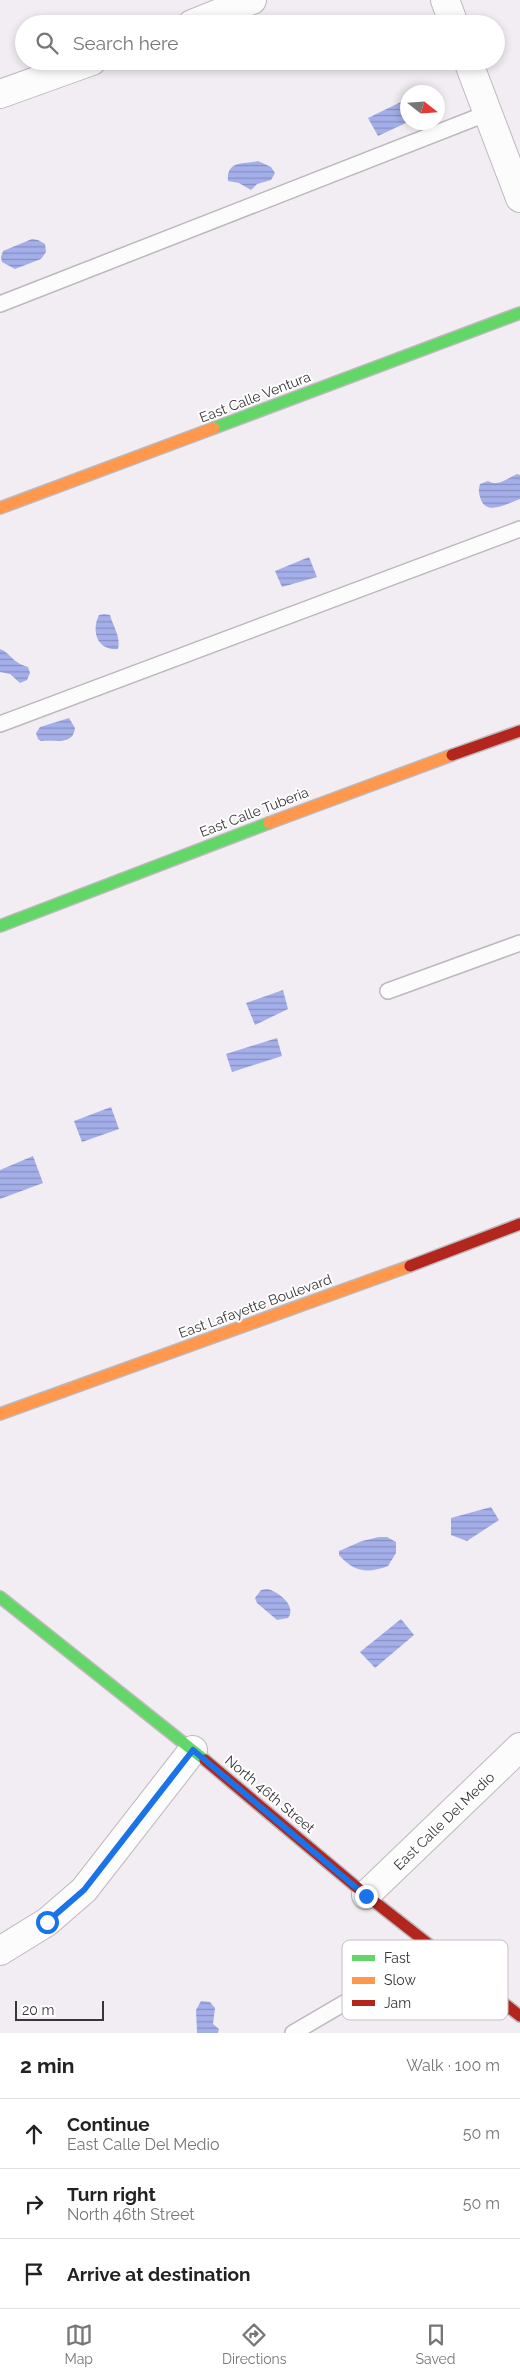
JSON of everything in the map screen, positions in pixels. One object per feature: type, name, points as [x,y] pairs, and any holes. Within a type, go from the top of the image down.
[{"type":"street","points":[[214,15],[252,0]]},
{"type":"street","points":[[445,0],[451,15]]},
{"type":"street","points":[[0,94],[67,70]]},
{"type":"street","points":[[471,70],[520,198]]},
{"type":"street","name":"East Calle Ventura","points":[[0,508],[520,313]]},
{"type":"street","name":"East Calle Tuberia","points":[[0,926],[357,789],[520,731]]},
{"type":"street","name":"East Lafayette Boulevard","points":[[0,1414],[316,1301],[520,1224]]},
{"type":"street","name":"North 46th Street","points":[[1,1599],[193,1750],[366,1896],[422,1940]]},
{"type":"street","name":"East Calle Del Medio","points":[[366,1896],[520,1747]]},
{"type":"street","points":[[0,1951],[47,1922],[84,1890],[193,1750]]},
{"type":"street","name":"North 46th Street","points":[[508,2007],[520,2016]]},
{"type":"lane","points":[[0,304],[488,114]]},
{"type":"lane","points":[[0,724],[520,529]]},
{"type":"lane","points":[[388,992],[520,943]]},
{"type":"lane","points":[[293,2033],[342,2004]]},
{"type":"water","points":[[400,102],[400,126],[378,136],[368,118]]},
{"type":"water","points":[[258,161],[271,167],[275,173],[271,180],[257,184],[251,190],[239,183],[228,181],[228,174],[233,166]]},
{"type":"water","points":[[32,239],[45,244],[46,252],[41,259],[15,269],[2,262],[3,251]]},
{"type":"water","points":[[517,474],[520,475],[520,499],[493,508],[484,505],[479,494],[480,484],[488,481],[496,483]]},
{"type":"water","points":[[309,557],[317,577],[282,587],[275,571]]},
{"type":"water","points":[[99,615],[110,615],[118,636],[118,649],[105,647],[98,639],[96,633],[97,621]]},
{"type":"water","points":[[0,649],[18,663],[28,667],[30,673],[27,680],[20,683],[10,674],[0,672]]},
{"type":"water","points":[[69,718],[75,728],[74,734],[71,737],[63,740],[41,741],[38,739],[36,733],[40,727]]},
{"type":"water","points":[[283,990],[288,1009],[255,1025],[246,1003]]},
{"type":"water","points":[[277,1038],[282,1056],[232,1072],[226,1054]]},
{"type":"water","points":[[111,1107],[119,1129],[82,1142],[74,1121]]},
{"type":"water","points":[[33,1156],[43,1183],[0,1199],[0,1170]]},
{"type":"water","points":[[491,1507],[499,1520],[467,1541],[451,1535],[451,1518]]},
{"type":"water","points":[[387,1537],[396,1542],[396,1553],[388,1566],[374,1570],[361,1570],[350,1565],[339,1555],[339,1551],[362,1541]]},
{"type":"water","points":[[267,1589],[281,1596],[288,1604],[290,1613],[288,1618],[277,1620],[257,1603],[255,1598],[261,1590]]},
{"type":"water","points":[[401,1619],[414,1635],[375,1668],[360,1652]]},
{"type":"water","points":[[201,2001],[210,2002],[215,2008],[213,2024],[219,2029],[218,2033],[197,2033],[196,2010]]},
{"type":"traffic: fast","points":[[214,428],[520,313]]},
{"type":"traffic: fast","points":[[0,926],[269,823]]},
{"type":"traffic: fast","points":[[0,1597],[205,1760]]},
{"type":"traffic: slow","points":[[0,508],[214,428]]},
{"type":"traffic: slow","points":[[269,823],[452,755]]},
{"type":"traffic: slow","points":[[0,1414],[410,1266]]},
{"type":"traffic: jam","points":[[452,755],[520,731]]},
{"type":"traffic: jam","points":[[410,1266],[520,1224]]},
{"type":"traffic: jam","points":[[205,1760],[366,1895],[423,1940]]},
{"type":"traffic: jam","points":[[508,2007],[520,2016]]},
{"type":"route","points":[[47,1922],[84,1890],[193,1750],[366,1896]]}]
